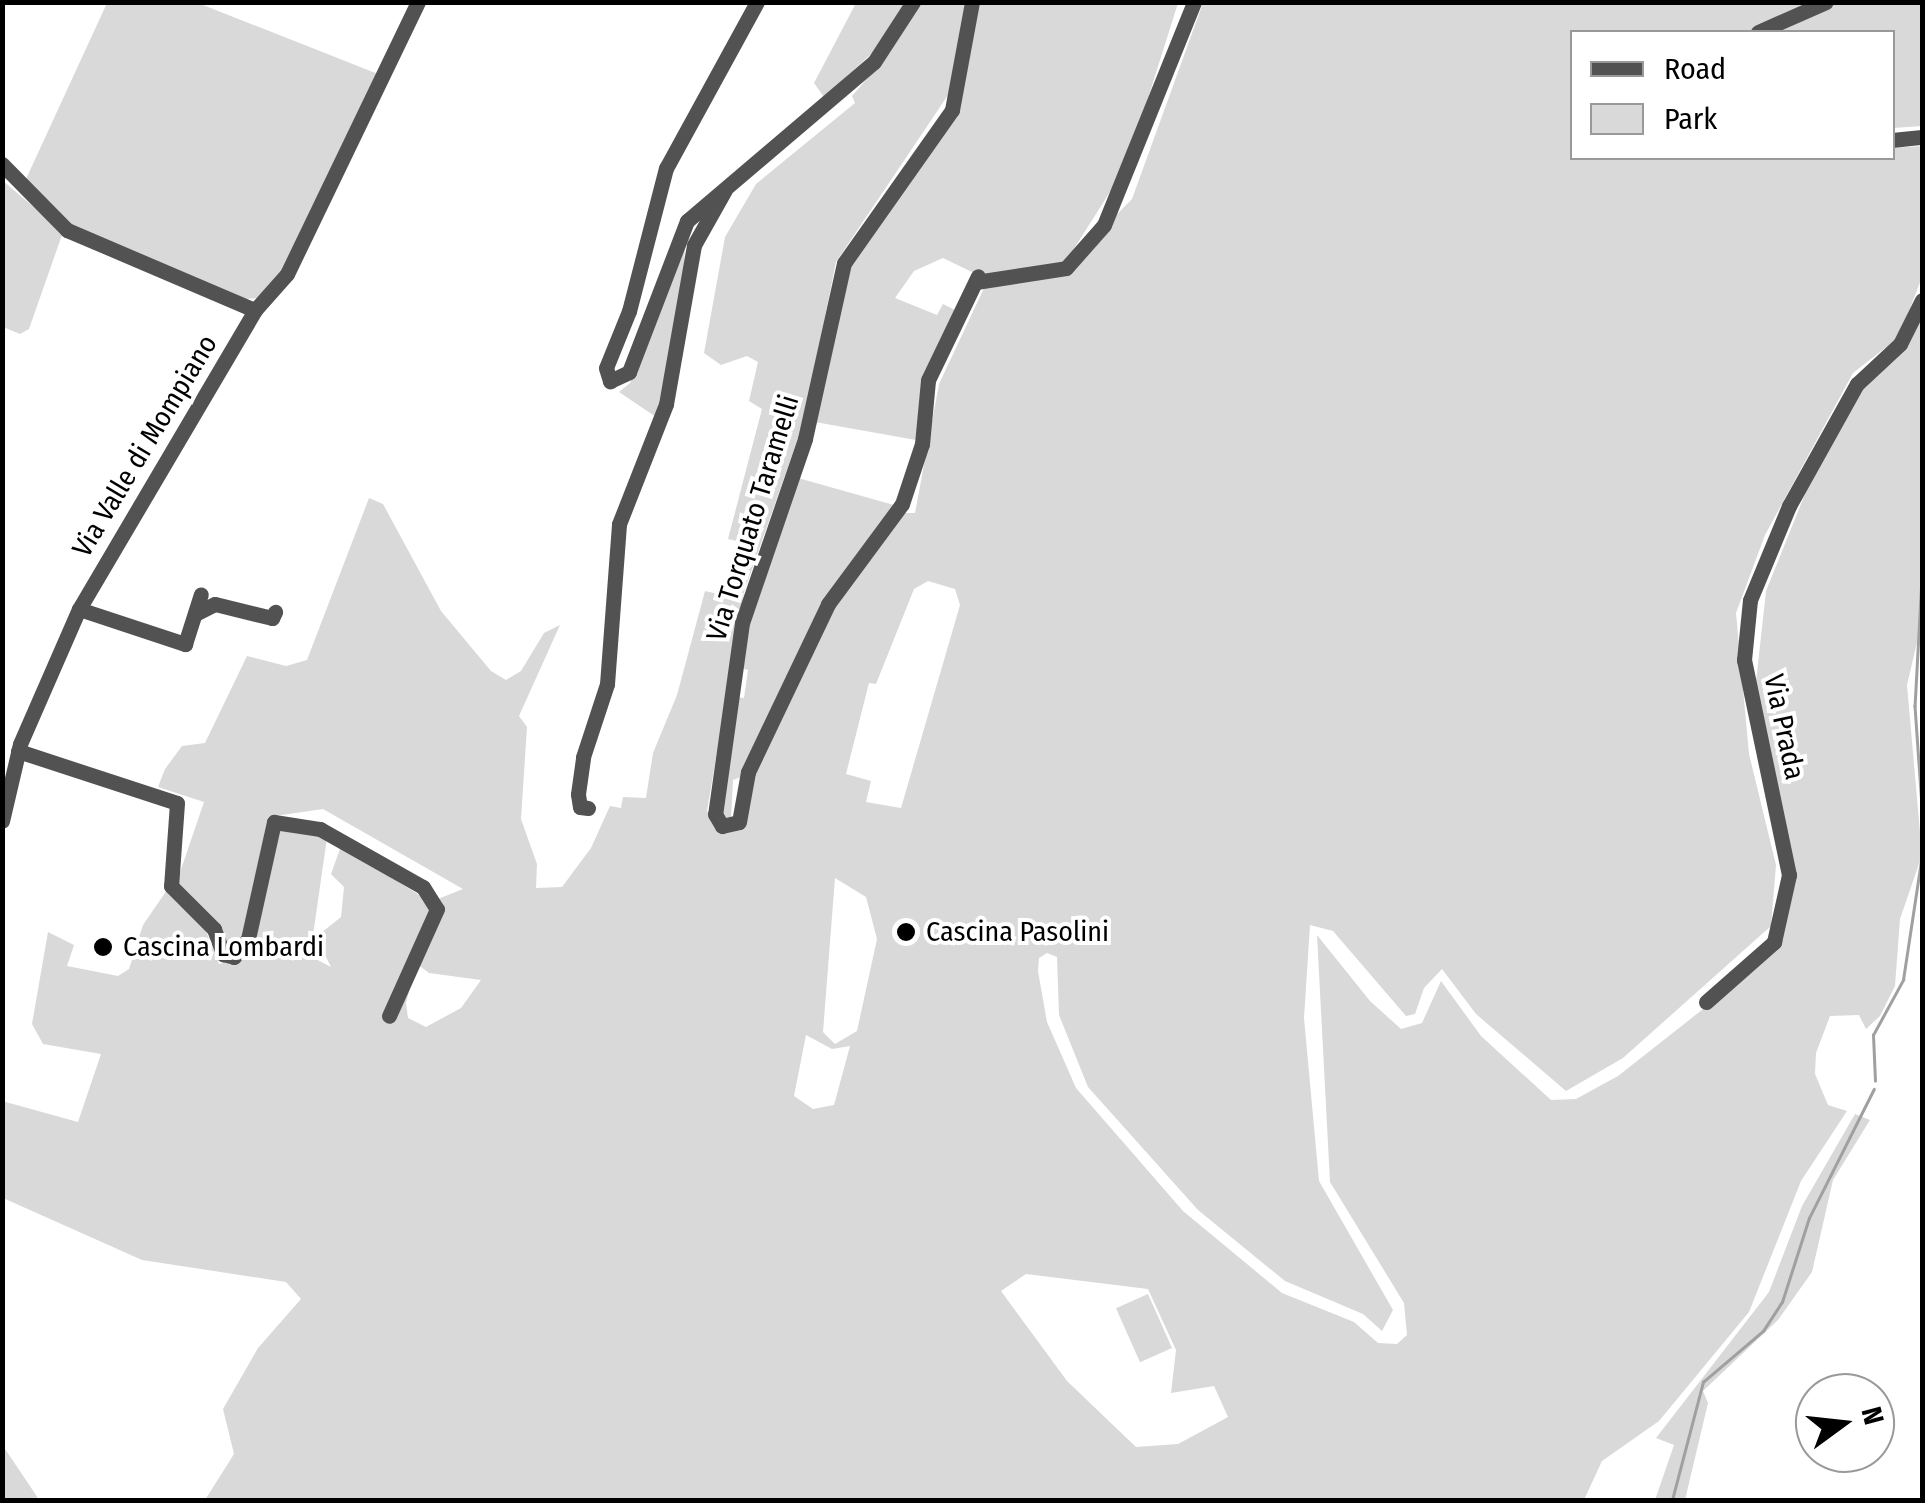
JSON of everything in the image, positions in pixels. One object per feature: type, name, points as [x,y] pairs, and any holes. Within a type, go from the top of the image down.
[{"type":"street","name":"Via Valle di Mompiano","points":[[2,821],[18,751],[78,609],[254,310],[287,274],[418,2]]},
{"type":"street","points":[[757,2],[666,168],[629,311],[606,368],[610,381],[629,372],[664,288],[676,234],[874,62],[913,2]]},
{"type":"street","name":"Via Torquato Taramelli","points":[[972,2],[952,110],[844,263],[806,439],[742,623],[715,814],[722,826],[739,822],[748,772],[828,604],[902,504],[922,444],[928,380],[977,279],[1066,268],[1104,225],[1194,2]]},
{"type":"street","points":[[1763,30],[1826,2]]},
{"type":"street","points":[[1895,140],[1922,138]]},
{"type":"street","points":[[2,164],[67,230],[254,310]]},
{"type":"street","points":[[588,808],[580,807],[578,794],[606,684],[619,524],[666,404],[694,245],[726,188]]},
{"type":"street","points":[[676,234],[694,245]]},
{"type":"street","name":"Via Prada","points":[[1706,1002],[1774,942],[1788,875],[1744,660],[1750,600],[1789,506],[1857,384],[1900,344],[1922,300]]},
{"type":"street","points":[[78,609],[185,644],[201,594]]},
{"type":"street","points":[[195,614],[224,604],[273,618]]},
{"type":"street","points":[[18,751],[177,803],[171,886],[214,930],[224,954],[234,957],[248,939],[274,822],[320,829],[423,887],[437,909],[389,1016]]},
{"type":"green space","points":[[107,3],[198,3],[378,74],[283,271],[261,298],[245,299],[74,228],[26,179]]},
{"type":"green space","points":[[856,3],[909,3],[892,35],[824,97],[814,83]]},
{"type":"green space","points":[[918,3],[965,3],[948,95],[836,262],[804,421],[744,592],[707,811],[719,833],[741,826],[755,766],[840,597],[903,513],[915,513],[939,384],[985,286],[1062,270],[1132,199],[1203,3],[1814,3],[1752,30],[1570,30],[1570,160],[1895,160],[1895,148],[1922,146],[1922,277],[1899,337],[1853,373],[1765,535],[1736,613],[1749,754],[1776,865],[1771,926],[1623,1058],[1566,1091],[1476,1014],[1442,969],[1424,988],[1415,1014],[1406,1016],[1333,931],[1310,925],[1304,1018],[1319,1181],[1393,1310],[1382,1331],[1363,1314],[1285,1281],[1198,1210],[1088,1087],[1059,1015],[1057,957],[1047,953],[1039,958],[1047,1022],[1076,1088],[1183,1211],[1282,1293],[1354,1322],[1378,1343],[1397,1344],[1407,1335],[1404,1303],[1330,1182],[1317,935],[1370,1001],[1401,1029],[1422,1023],[1441,981],[1481,1036],[1551,1100],[1576,1099],[1618,1076],[1754,969],[1782,939],[1786,824],[1755,691],[1766,591],[1807,489],[1863,383],[1922,312],[1922,621],[1907,685],[1922,855],[1900,919],[1895,986],[1880,1016],[1866,1029],[1859,1015],[1830,1016],[1816,1053],[1815,1074],[1828,1105],[1847,1111],[1801,1181],[1749,1312],[1659,1421],[1602,1461],[1584,1500],[205,1500],[234,1454],[223,1409],[258,1348],[301,1299],[286,1282],[142,1260],[3,1198],[2,1101],[78,1122],[101,1054],[43,1044],[32,1024],[48,932],[74,945],[67,966],[118,976],[129,969],[143,925],[167,890],[202,921],[219,964],[248,957],[272,830],[284,826],[327,838],[310,956],[331,967],[316,937],[341,917],[344,887],[331,874],[341,846],[432,903],[406,1003],[408,1018],[426,1027],[461,1008],[481,980],[429,973],[417,964],[438,899],[463,889],[323,809],[268,817],[240,947],[228,952],[175,887],[204,802],[158,787],[165,769],[182,746],[205,743],[247,656],[286,666],[307,660],[369,498],[383,504],[441,611],[491,671],[506,680],[521,671],[544,633],[560,625],[519,716],[527,727],[521,819],[537,864],[536,888],[562,887],[591,848],[610,806],[621,808],[623,797],[646,798],[653,753],[677,695],[705,591],[727,596],[745,543],[728,539],[762,409],[749,401],[758,362],[747,356],[721,365],[704,353],[725,237],[756,184],[855,103],[852,96],[890,52]],"holes":[[[928,581],[955,589],[960,605],[901,808],[866,802],[871,781],[846,774],[869,683],[876,684],[914,589]],[[835,878],[866,897],[877,939],[857,1031],[835,1044],[823,1032]],[[806,1035],[832,1049],[850,1046],[834,1105],[813,1109],[794,1096]],[[1026,1274],[1148,1289],[1176,1350],[1171,1393],[1214,1386],[1228,1417],[1178,1444],[1136,1447],[1067,1381],[1001,1291]]]},
{"type":"green space","points":[[976,3],[1178,3],[1127,165],[1063,266],[982,277],[943,258],[914,271],[895,298],[937,315],[943,304],[955,310],[916,440],[815,422],[846,265],[951,119]]},
{"type":"green space","points":[[1835,3],[1922,3],[1922,126],[1895,128],[1895,30],[1771,30]]},
{"type":"green space","points":[[2,180],[63,232],[29,329],[20,334],[3,327]]},
{"type":"green space","points":[[685,248],[682,291],[656,417],[619,392],[630,383]]},
{"type":"green space","points":[[798,478],[894,505],[834,587],[741,777],[733,780],[731,819],[722,817],[736,697],[744,698],[748,670],[740,668],[745,624]]},
{"type":"green space","points":[[1855,1114],[1870,1120],[1833,1180],[1812,1272],[1778,1320],[1703,1391],[1708,1403],[1685,1500],[1655,1500],[1674,1445],[1656,1438],[1769,1292],[1802,1206]]},
{"type":"green space","points":[[1148,1294],[1172,1348],[1140,1362],[1116,1308]]},
{"type":"green space","points":[[3,1446],[32,1489],[39,1500],[3,1500]]},
{"type":"waterway","points":[[1922,578],[1915,706],[1922,807]]},
{"type":"waterway","points":[[1875,1081],[1873,1035],[1903,980],[1922,854]]},
{"type":"waterway","points":[[1672,1500],[1703,1382],[1763,1331],[1782,1302],[1809,1218],[1874,1089]]},
{"type":"place","name":"Cascina Pasolini","points":[[906,932]]},
{"type":"place","name":"Cascina Lombardi","points":[[103,947]]}]
